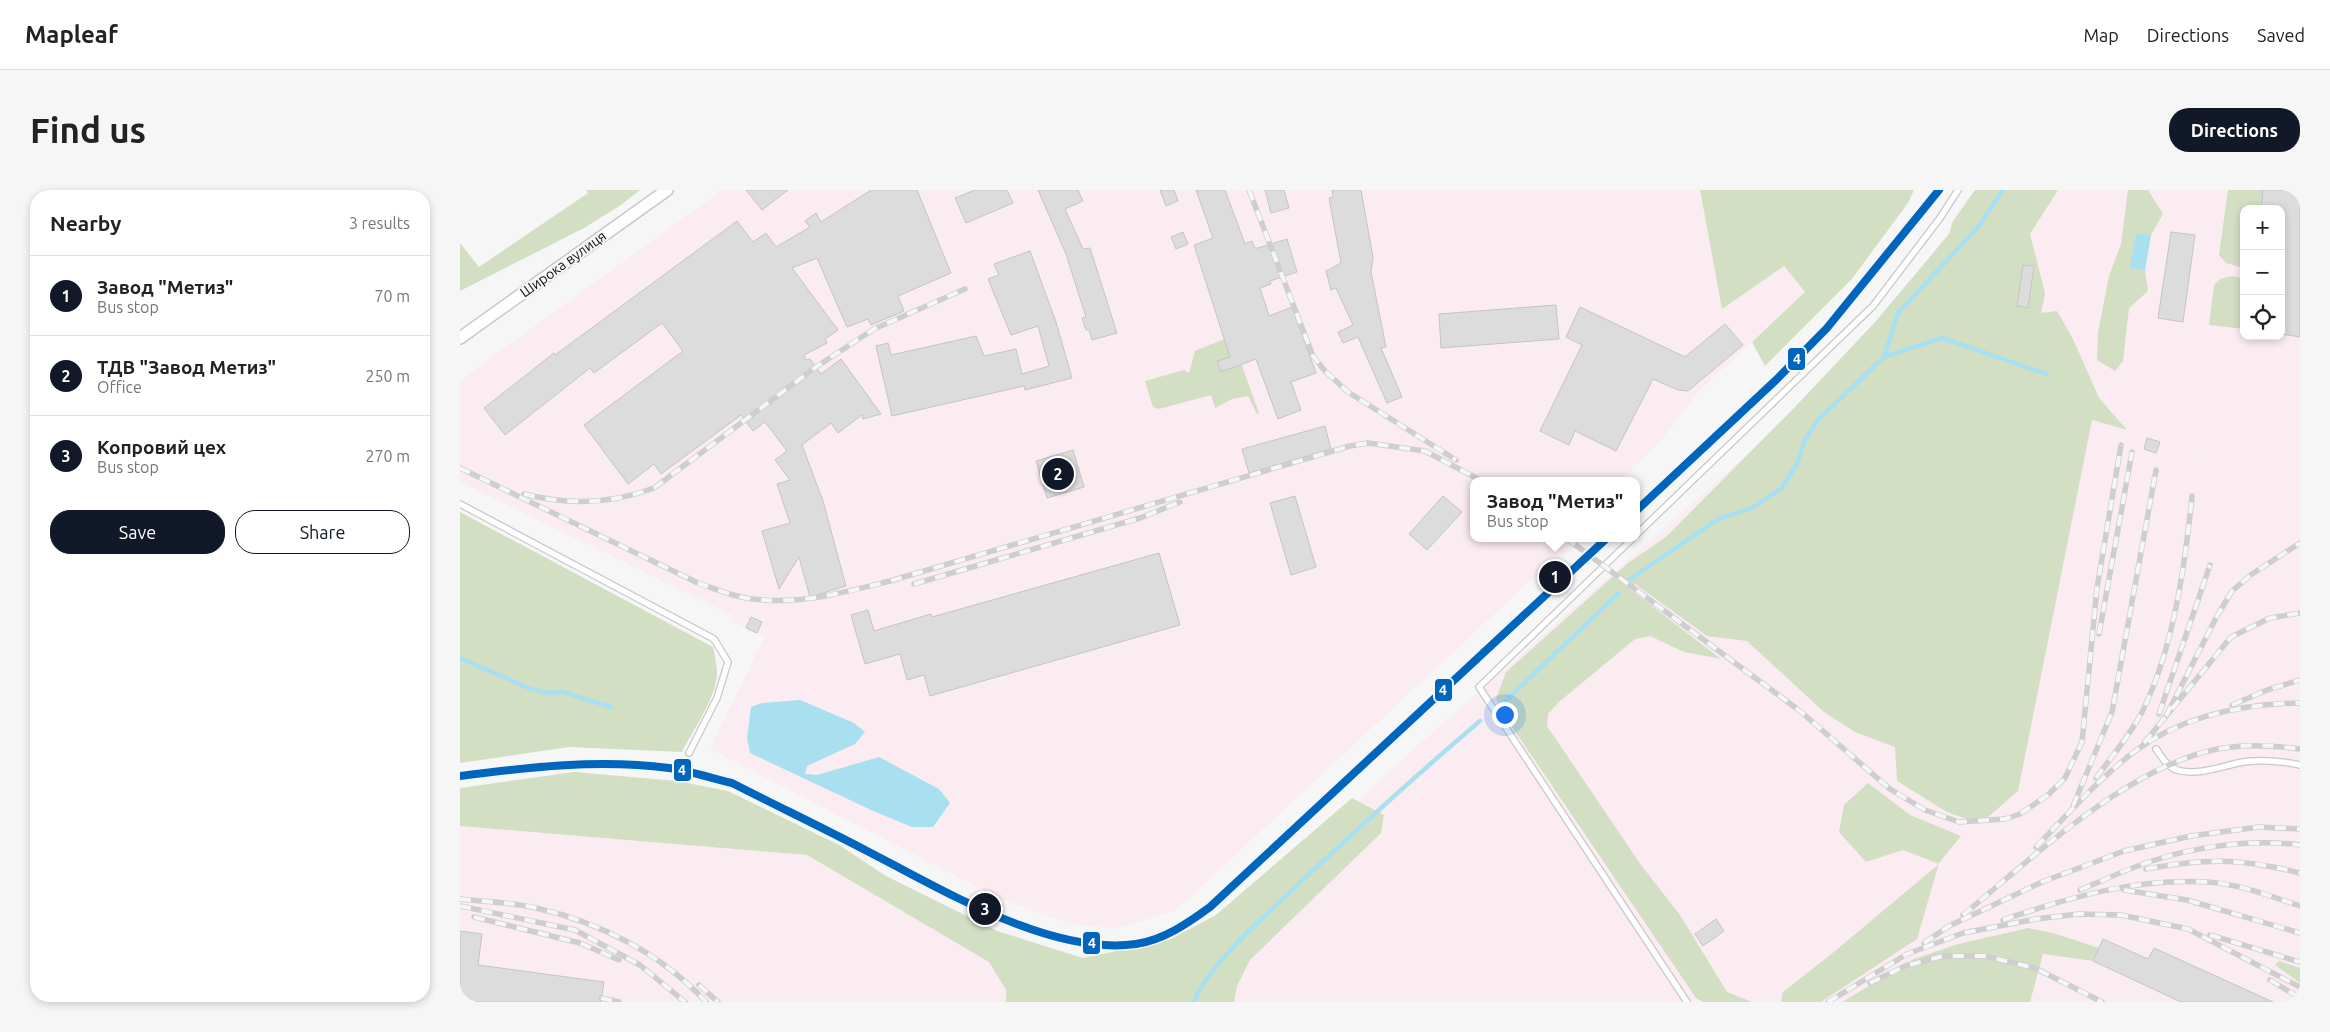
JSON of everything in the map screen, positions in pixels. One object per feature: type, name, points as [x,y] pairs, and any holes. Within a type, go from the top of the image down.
[{"type":"street","name":"Широка вулиця","points":[[460,338],[667,190]]},
{"type":"lane","points":[[1640,531],[1873,306],[1940,218],[1958,190]]},
{"type":"lane","points":[[460,504],[714,639],[728,662],[717,698],[689,753]]},
{"type":"lane","points":[[1629,542],[1479,687],[1687,1002]]},
{"type":"lane","points":[[2156,749],[2169,766],[2185,772],[2222,768],[2240,763],[2288,762],[2300,765]]},
{"type":"shaded area","points":[[719,190],[1700,190],[1722,309],[1784,266],[1805,292],[1699,391],[1657,445],[1624,477],[1470,477],[1470,542],[1583,542],[1583,544],[1547,565],[1176,910],[1116,929],[1067,923],[1001,899],[710,749],[765,636],[730,621],[732,615],[460,482],[460,380],[717,194]]},
{"type":"shaded area","points":[[2028,190],[2300,190],[2300,489],[2209,452],[2160,439],[2218,456],[2300,490],[2300,1002],[1154,1002],[1172,977],[1406,756],[1896,323],[2028,325]]},
{"type":"shaded area","points":[[460,826],[807,855],[1104,1002],[460,1002]]},
{"type":"green space","points":[[586,190],[640,190],[621,205],[584,228],[460,291],[460,243],[479,267],[588,193]]},
{"type":"green space","points":[[1700,190],[1914,190],[1908,203],[1851,280],[1765,366],[1752,342],[1805,292],[1784,266],[1722,309]]},
{"type":"green space","points":[[1975,190],[2058,190],[2030,234],[2045,293],[2041,313],[2057,311],[2073,339],[2099,398],[2127,430],[2092,420],[2018,791],[1980,824],[1947,812],[1897,781],[1895,747],[1855,732],[1824,712],[1747,641],[1707,636],[1635,584],[1630,589],[1721,659],[1684,652],[1650,636],[1635,639],[1559,702],[1548,714],[1547,726],[1641,865],[1680,915],[1727,992],[1752,1002],[1703,1002],[1696,998],[1502,712],[1496,699],[1506,672],[1628,563],[1666,537],[1795,407],[1876,321],[1949,234],[1953,221]]},
{"type":"green space","points":[[2128,190],[2148,190],[2163,214],[2151,235],[2136,233],[2131,268],[2145,271],[2148,291],[2129,308],[2123,361],[2115,371],[2097,360],[2098,332],[2109,276],[2121,244]]},
{"type":"green space","points":[[2228,190],[2263,190],[2261,205],[2240,205],[2240,267],[2226,263],[2219,255]]},
{"type":"green space","points":[[2231,276],[2240,277],[2240,329],[2209,325],[2214,285],[2220,279]]},
{"type":"green space","points":[[1224,339],[1235,346],[1259,413],[1257,414],[1248,396],[1232,399],[1215,408],[1211,395],[1159,409],[1153,407],[1145,381],[1184,370],[1189,373],[1195,351]]},
{"type":"green space","points":[[460,512],[713,647],[717,671],[716,683],[703,714],[682,752],[569,747],[460,763]]},
{"type":"green space","points":[[574,772],[677,781],[728,791],[839,845],[886,876],[997,931],[1083,958],[1169,940],[1216,915],[1352,798],[1384,815],[1381,833],[1250,960],[1237,986],[1234,1002],[1006,1002],[1006,990],[989,962],[807,855],[460,826],[460,788]]},
{"type":"green space","points":[[1868,783],[1910,815],[1961,836],[1939,864],[1903,850],[1866,862],[1839,832],[1844,805]]},
{"type":"green space","points":[[1939,864],[1917,939],[1821,1002],[1781,1002],[1783,992]]},
{"type":"green space","points":[[2028,928],[2053,933],[2099,948],[2093,961],[2043,954],[2030,1002],[1842,1002],[1914,959],[1958,944]]},
{"type":"green space","points":[[2279,961],[2300,968],[2300,983],[2275,965]]},
{"type":"water","points":[[2136,233],[2151,235],[2145,271],[2130,268]]},
{"type":"water","points":[[800,700],[854,723],[865,732],[855,744],[807,766],[805,774],[817,775],[879,757],[939,789],[950,803],[933,827],[912,827],[871,810],[750,753],[747,738],[751,707],[762,703]]},
{"type":"building","points":[[746,190],[788,190],[762,210]]},
{"type":"building","points":[[871,190],[917,190],[951,273],[898,296],[904,311],[871,325],[868,319],[847,327],[817,258],[792,268],[838,330],[825,339],[827,343],[804,355],[806,360],[810,359],[821,374],[841,359],[881,414],[863,419],[862,415],[838,433],[831,423],[802,445],[823,501],[846,586],[810,597],[799,557],[779,589],[762,531],[790,523],[777,484],[790,480],[775,460],[787,451],[765,422],[753,431],[741,415],[661,474],[654,464],[628,484],[584,425],[683,351],[662,323],[594,373],[590,368],[505,435],[484,408],[554,353],[555,355],[737,221],[753,242],[766,233],[776,247],[810,227],[805,221],[816,213],[821,222]]},
{"type":"building","points":[[975,190],[1007,190],[1013,203],[966,223],[955,198]]},
{"type":"building","points":[[1038,190],[1078,190],[1083,201],[1065,209],[1083,249],[1090,248],[1117,333],[1092,340],[1089,330],[1086,330],[1082,318],[1086,317],[1066,254]]},
{"type":"building","points":[[1160,190],[1174,190],[1178,201],[1166,206]]},
{"type":"building","points":[[1196,190],[1225,190],[1245,244],[1252,241],[1255,248],[1258,248],[1287,239],[1297,272],[1270,281],[1271,284],[1260,288],[1269,316],[1292,307],[1316,373],[1291,382],[1301,410],[1278,419],[1256,359],[1221,372],[1217,361],[1230,357],[1194,245],[1213,238]]},
{"type":"building","points":[[1265,190],[1284,190],[1289,208],[1271,213]]},
{"type":"building","points":[[1332,190],[1361,190],[1373,257],[1371,272],[1386,347],[1381,348],[1402,397],[1387,403],[1358,337],[1343,343],[1338,332],[1353,325],[1336,288],[1331,290],[1326,271],[1341,263],[1329,198],[1333,197]]},
{"type":"building","points":[[2263,190],[2300,190],[2300,337],[2285,335],[2285,205],[2261,205]]},
{"type":"building","points":[[1183,232],[1188,244],[1176,249],[1171,237]]},
{"type":"building","points":[[2171,232],[2195,235],[2183,322],[2158,318]]},
{"type":"building","points":[[1030,251],[1056,322],[1072,378],[1025,390],[1024,386],[892,416],[876,346],[888,343],[891,355],[976,336],[984,356],[1016,349],[1022,374],[1049,366],[1038,326],[1011,335],[988,279],[999,275],[994,264]]},
{"type":"building","points":[[2023,265],[2034,266],[2028,308],[2017,306]]},
{"type":"building","points":[[1556,305],[1559,339],[1441,348],[1439,314]]},
{"type":"building","points":[[1580,307],[1685,357],[1725,324],[1743,345],[1688,391],[1678,390],[1653,379],[1616,451],[1575,431],[1569,445],[1540,431],[1582,345],[1566,337]]},
{"type":"building","points":[[1325,426],[1331,449],[1249,473],[1242,449]]},
{"type":"building","points":[[2147,438],[2160,442],[2156,453],[2144,449]]},
{"type":"building","points":[[1073,450],[1084,487],[1047,498],[1036,461]]},
{"type":"building","points":[[1295,496],[1316,567],[1291,575],[1270,503]]},
{"type":"building","points":[[1443,496],[1462,512],[1427,550],[1409,534]]},
{"type":"building","points":[[1159,553],[1180,625],[930,696],[924,675],[907,680],[900,654],[865,664],[851,615],[868,610],[874,631],[931,614],[932,617]]},
{"type":"building","points":[[751,617],[762,622],[757,633],[746,628]]},
{"type":"building","points":[[1716,919],[1724,931],[1703,946],[1695,934]]},
{"type":"building","points":[[460,931],[482,934],[478,965],[604,982],[601,1002],[460,1002]]},
{"type":"building","points":[[2103,939],[2148,959],[2154,948],[2273,1002],[2181,1002],[2093,961]]},
{"type":"waterway","points":[[1884,357],[1898,313],[1979,226],[2003,190]]},
{"type":"waterway","points":[[1629,580],[1718,519],[1752,508],[1781,489],[1797,464],[1805,440],[1818,420],[1884,357],[1942,338],[2047,374]]},
{"type":"waterway","points":[[1501,705],[1619,593]]},
{"type":"waterway","points":[[460,658],[531,689],[548,693],[563,692],[611,707]]},
{"type":"waterway","points":[[1194,1002],[1211,973],[1251,928],[1384,805],[1480,721]]},
{"type":"railway","points":[[1249,190],[1313,356],[1325,371],[1348,392],[1456,460]]},
{"type":"railway","points":[[524,494],[557,500],[589,501],[622,497],[654,488],[816,367],[874,329],[965,289]]},
{"type":"railway","points":[[460,468],[698,583],[739,597],[771,600],[805,599],[890,581],[1350,446],[1368,443],[1425,451],[1474,477]]},
{"type":"railway","points":[[1571,542],[1800,711],[1890,789],[1925,810],[1959,822],[2005,819],[2020,814],[2048,795],[2065,778],[2082,742],[2097,588],[2121,445]]},
{"type":"railway","points":[[2099,634],[2132,452]]},
{"type":"railway","points":[[2073,806],[2112,712],[2156,470]]},
{"type":"railway","points":[[2096,778],[2139,717],[2163,658],[2171,631],[2182,577],[2192,496]]},
{"type":"railway","points":[[914,584],[1140,518],[1180,502]]},
{"type":"railway","points":[[2166,716],[2217,616],[2232,591],[2252,574],[2300,543]]},
{"type":"railway","points":[[2159,714],[2210,565]]},
{"type":"railway","points":[[2144,743],[2231,637],[2270,618],[2300,613]]},
{"type":"railway","points":[[2232,705],[2267,690],[2300,680]]},
{"type":"railway","points":[[2036,847],[2111,771],[2138,749],[2156,738],[2175,728],[2215,714],[2258,706],[2300,703]]},
{"type":"railway","points":[[1963,915],[2089,813],[2124,789],[2160,769],[2196,754],[2232,747],[2266,746],[2300,749]]},
{"type":"railway","points":[[1924,943],[1949,926],[2042,882],[2124,851],[2191,836],[2259,827],[2300,829]]},
{"type":"railway","points":[[2080,890],[2143,864],[2187,851],[2244,843],[2300,845]]},
{"type":"railway","points":[[2146,869],[2205,861],[2223,861],[2259,864],[2300,873]]},
{"type":"railway","points":[[2003,920],[2078,897],[2129,886],[2155,883],[2220,883],[2254,891],[2300,906]]},
{"type":"railway","points":[[2124,890],[2187,900],[2300,933]]},
{"type":"railway","points":[[460,899],[527,906],[560,914],[606,931],[628,942],[670,969],[706,1002]]},
{"type":"railway","points":[[460,906],[575,930],[640,965],[685,1002]]},
{"type":"railway","points":[[1828,1002],[1907,954],[1963,933],[2036,919],[2079,914],[2121,915],[2188,929],[2300,987]]},
{"type":"railway","points":[[474,917],[580,943],[619,960]]},
{"type":"railway","points":[[2210,935],[2300,962]]},
{"type":"railway","points":[[1870,983],[1905,966],[1943,956],[1985,956],[2035,968],[2102,1002]]},
{"type":"railway","points":[[2270,980],[2300,998]]},
{"type":"railway","points":[[699,985],[718,1002]]},
{"type":"railway","points":[[601,998],[619,1002]]},
{"type":"transit line","name":"4","points":[[1640,507],[1776,380],[1827,328],[1939,190]]},
{"type":"transit line","name":"4","points":[[460,776],[538,767],[590,764],[643,765],[693,773],[732,783],[962,900],[1033,930],[1068,940],[1103,945],[1146,942],[1166,935],[1210,907],[1603,542]]},
{"type":"place","name":"ТДВ \"Завод Метиз\"","points":[[1058,474]]},
{"type":"place","name":"Завод \"Метиз\"","points":[[1555,577]]},
{"type":"place","name":"Копровий цех","points":[[985,909]]}]
